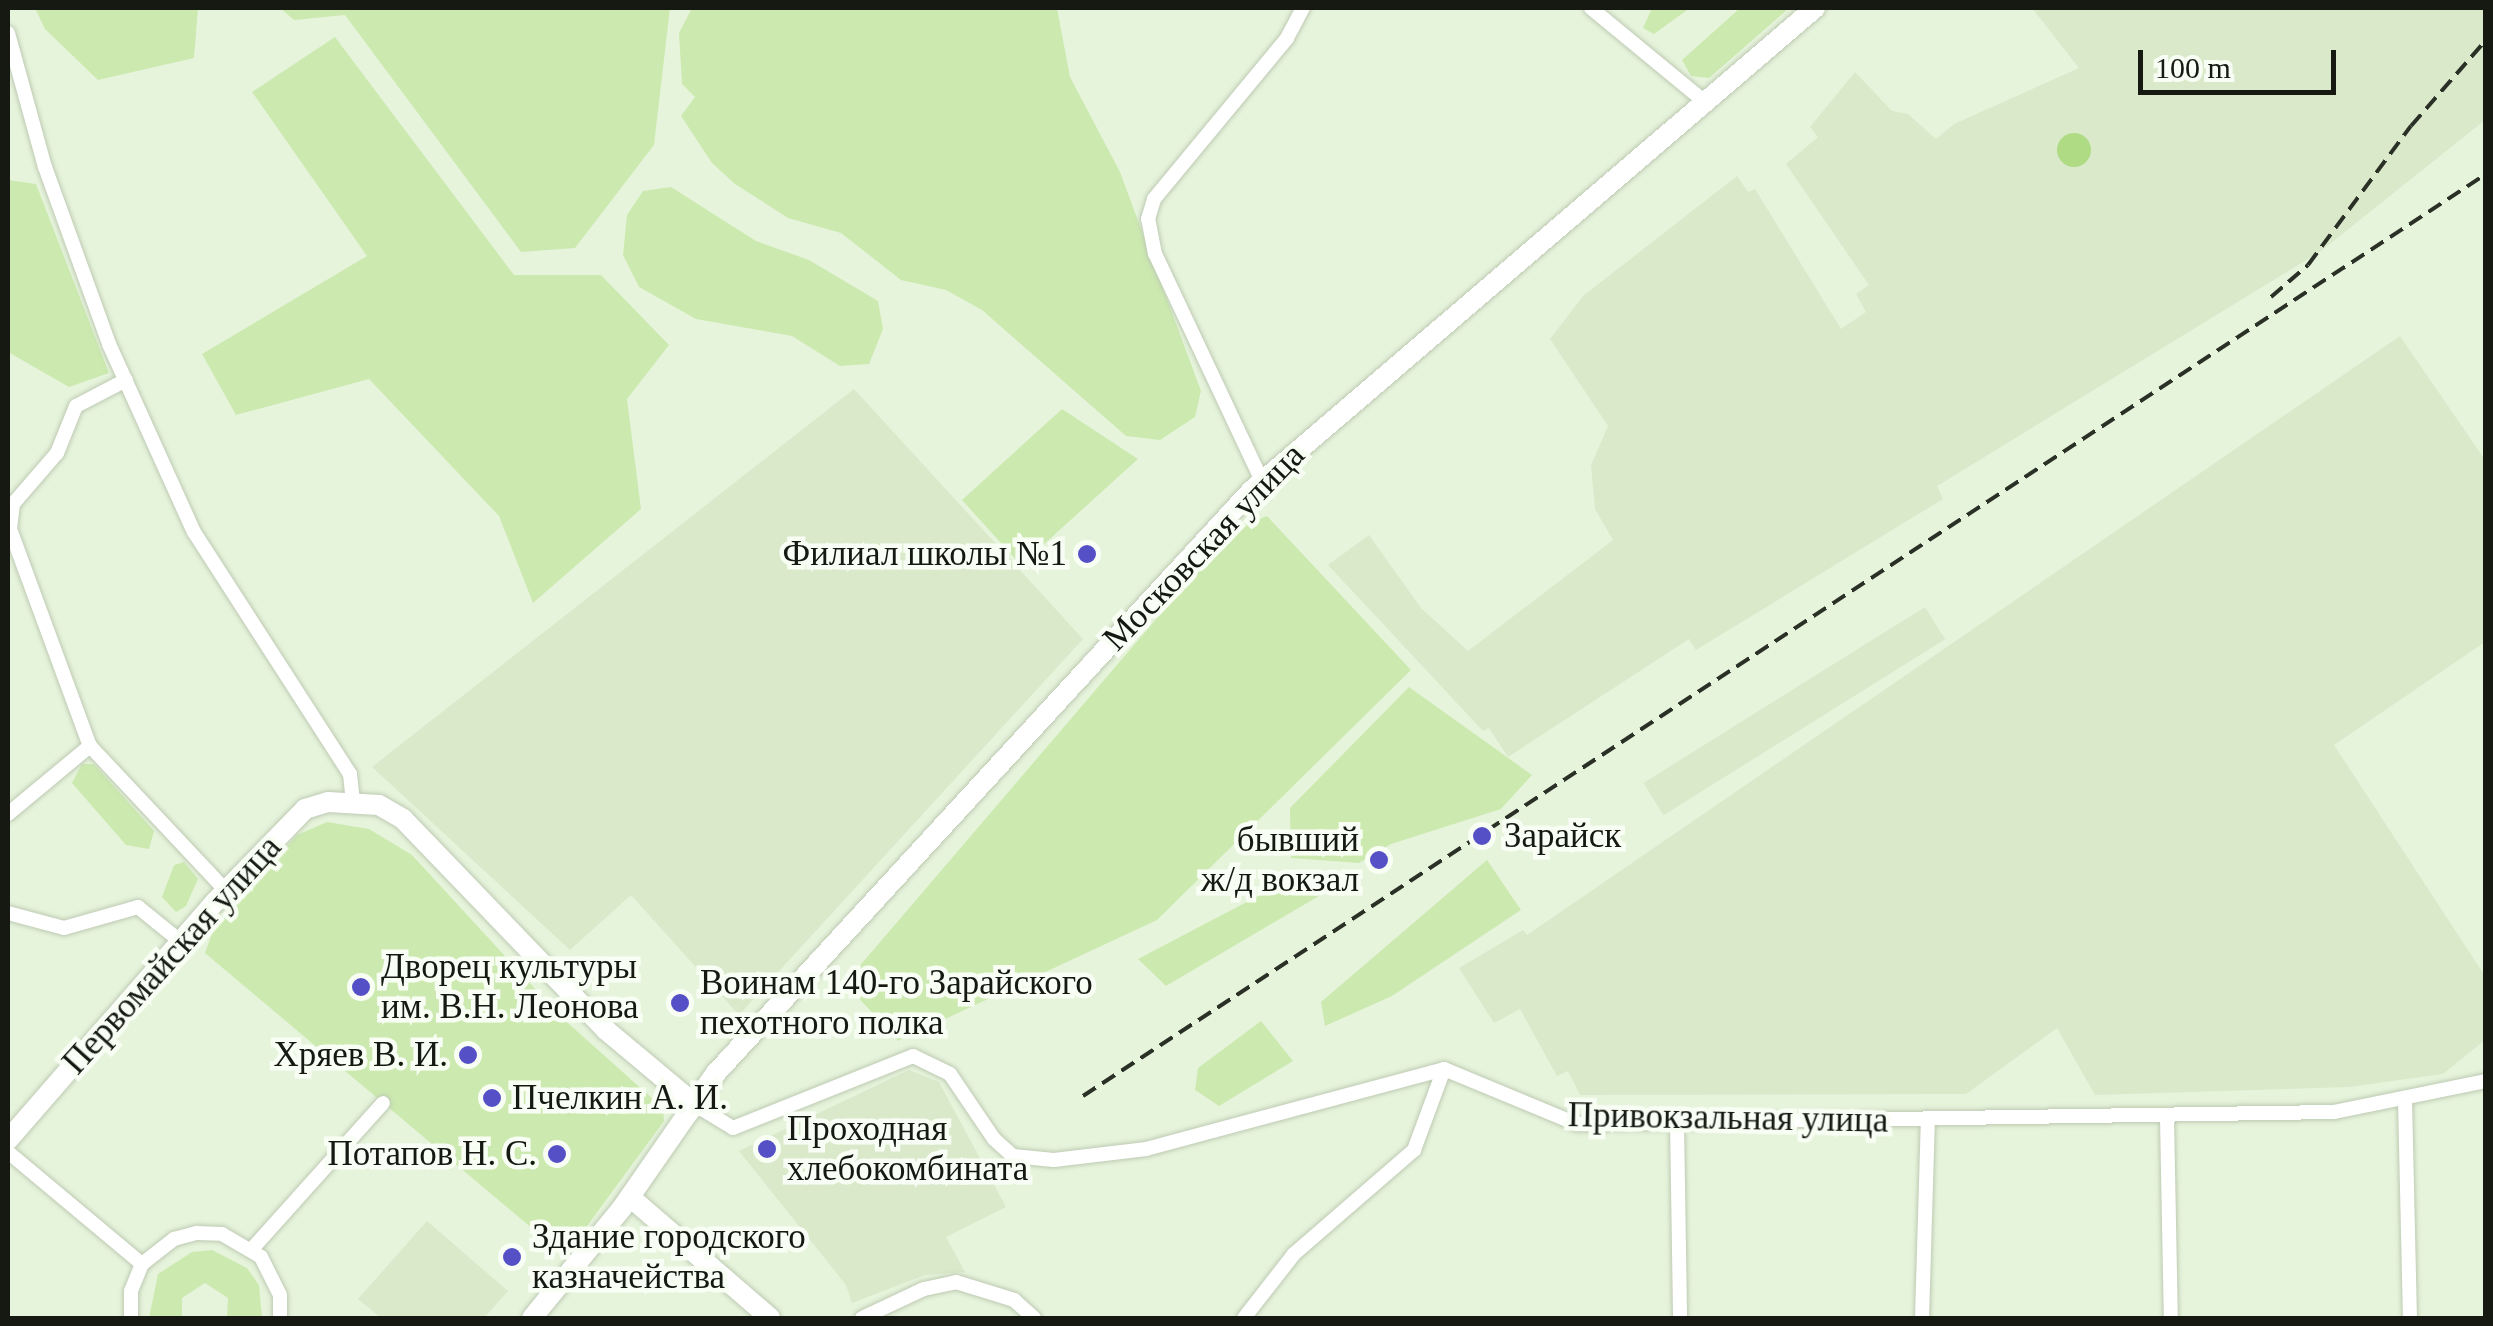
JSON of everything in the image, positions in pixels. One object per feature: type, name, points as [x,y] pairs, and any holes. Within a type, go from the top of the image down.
[{"type":"main road","name":"Московская улица","points":[[532,1318],[630,1197],[697,1106],[716,1073],[1262,482],[1815,8]]},
{"type":"main road","name":"Первомайская улица","points":[[8,1140],[180,941],[305,809],[353,801]]},
{"type":"main road","points":[[353,801],[380,805],[442,853],[606,1030],[697,1106]]},
{"type":"main road","points":[[630,1197],[770,1318]]},
{"type":"street","points":[[1262,482],[1155,254],[1148,219],[1154,199],[1287,38],[1303,8]]},
{"type":"street","points":[[1591,8],[1705,102]]},
{"type":"street","points":[[8,34],[45,167],[126,380],[194,532],[350,774],[353,801]]},
{"type":"street","points":[[126,380],[76,406],[43,472],[13,504],[10,529],[90,746],[226,891]]},
{"type":"street","points":[[8,814],[90,746]]},
{"type":"street","points":[[8,913],[64,928],[138,908],[180,941]]},
{"type":"street","points":[[697,1106],[733,1128],[913,1056],[950,1074],[994,1139],[1013,1156],[1054,1160],[1146,1149],[1444,1069]]},
{"type":"street","points":[[1244,1318],[1294,1254],[1414,1150],[1428,1126],[1444,1069]]},
{"type":"street","name":"Привокзальная улица","points":[[1444,1069],[1471,1074],[1563,1120],[1677,1123],[2167,1118],[2334,1112],[2486,1081]]},
{"type":"street","points":[[2405,1100],[2410,1318]]},
{"type":"street","points":[[252,1249],[383,1103]]},
{"type":"street","points":[[2167,1118],[2171,1318]]},
{"type":"street","points":[[1922,1318],[1928,1120]]},
{"type":"street","points":[[1677,1123],[1680,1318]]},
{"type":"street","points":[[8,1152],[142,1264]]},
{"type":"street","points":[[130,1318],[131,1291],[142,1264],[174,1239],[197,1233],[222,1234],[252,1249],[273,1274],[280,1318]]},
{"type":"street","points":[[862,1318],[924,1288],[956,1282],[1014,1300],[1034,1318]]},
{"type":"shaded area","points":[[35,8],[198,8],[194,58],[98,80],[45,29]]},
{"type":"shaded area","points":[[280,8],[670,8],[654,145],[575,248],[521,252],[345,15],[294,20]]},
{"type":"shaded area","points":[[692,8],[1057,8],[1070,77],[1120,172],[1201,391],[1195,417],[1160,440],[1126,436],[982,310],[946,290],[901,280],[841,233],[788,218],[735,184],[712,163],[681,116],[695,97],[682,84],[679,33]]},
{"type":"shaded area","points":[[1652,8],[1690,8],[1654,34],[1643,28]]},
{"type":"shaded area","points":[[1740,8],[1789,8],[1709,78],[1691,76],[1682,60]]},
{"type":"shaded area","points":[[2032,8],[2485,8],[2485,120],[2321,251],[1937,486],[1943,499],[1696,650],[1689,639],[1508,757],[1489,728],[1483,731],[1328,565],[1369,535],[1421,608],[1468,651],[1613,540],[1595,509],[1591,465],[1608,426],[1550,339],[1583,296],[1737,176],[1748,192],[1755,189],[1841,329],[1866,312],[1856,294],[1869,285],[1786,164],[1818,137],[1810,127],[1855,72],[1892,111],[1908,114],[1936,139],[1954,124],[2079,68]]},
{"type":"shaded area","points":[[335,37],[514,275],[601,275],[669,345],[627,399],[641,509],[533,603],[499,516],[369,379],[236,415],[202,354],[367,256],[252,92]]},
{"type":"shaded area","points":[[2074,133],[2086,138],[2091,150],[2086,162],[2074,167],[2062,162],[2057,150],[2062,138]]},
{"type":"shaded area","points":[[8,180],[36,184],[109,373],[69,387],[8,352]]},
{"type":"shaded area","points":[[671,187],[756,241],[809,260],[878,301],[883,329],[869,364],[840,366],[792,336],[696,319],[639,287],[623,255],[627,215],[643,191]]},
{"type":"shaded area","points":[[2400,336],[2485,460],[2485,642],[2334,745],[2485,976],[2485,1040],[2443,1074],[2349,1087],[2095,1095],[2057,1028],[1966,1094],[1580,1095],[1568,1071],[1557,1076],[1520,1009],[1494,1023],[1459,968],[1523,930],[1527,935]]},
{"type":"shaded area","points":[[854,389],[1083,639],[739,1015],[631,895],[570,950],[372,767]]},
{"type":"shaded area","points":[[1062,409],[1138,459],[1021,565],[962,500]]},
{"type":"shaded area","points":[[1267,516],[1411,670],[1157,920],[898,1041],[845,983],[1234,528]]},
{"type":"shaded area","points":[[1925,607],[1945,639],[1664,815],[1643,783]]},
{"type":"shaded area","points":[[1409,687],[1532,775],[1501,809],[1391,844],[1359,863],[1291,858],[1290,808]]},
{"type":"shaded area","points":[[82,764],[94,764],[154,831],[149,849],[126,845],[72,783]]},
{"type":"shaded area","points":[[327,822],[369,829],[412,855],[560,1016],[663,1108],[664,1121],[565,1256],[205,953],[213,931],[297,835]]},
{"type":"shaded area","points":[[1487,860],[1521,910],[1392,996],[1325,1026],[1321,1002]]},
{"type":"shaded area","points":[[184,862],[198,879],[186,906],[176,912],[162,897],[174,865]]},
{"type":"shaded area","points":[[1304,872],[1324,893],[1166,986],[1138,959]]},
{"type":"shaded area","points":[[1261,1021],[1293,1061],[1219,1106],[1195,1090],[1198,1068]]},
{"type":"shaded area","points":[[909,1070],[939,1082],[1006,1207],[946,1237],[965,1272],[925,1275],[852,1303],[846,1285],[739,1151]]},
{"type":"shaded area","points":[[427,1221],[508,1291],[484,1318],[381,1318],[358,1299]]},
{"type":"shaded area","points":[[212,1250],[247,1268],[259,1285],[262,1318],[227,1318],[228,1298],[205,1283],[182,1298],[182,1318],[149,1318],[158,1274],[192,1252]]},
{"type":"railway","points":[[2271,297],[2308,265],[2411,126],[2486,40]]},
{"type":"railway","points":[[1083,1096],[2486,174]]},
{"type":"place","name":"Филиал школы №1","points":[[1087,554]]},
{"type":"place","name":"Зарайск","points":[[1482,836]]},
{"type":"place","name":"бывший ж/д вокзал","points":[[1379,860]]},
{"type":"place","name":"Дворец культуры им. В.Н. Леонова","points":[[361,987]]},
{"type":"place","name":"Воинам 140-го Зарайского пехотного полка","points":[[680,1003]]},
{"type":"place","name":"Хряев В. И.","points":[[468,1055]]},
{"type":"place","name":"Пчелкин А. И.","points":[[492,1098]]},
{"type":"place","name":"Проходная хлебокомбината","points":[[767,1149]]},
{"type":"place","name":"Потапов Н. С.","points":[[557,1154]]},
{"type":"place","name":"Здание городского казначейства","points":[[512,1257]]}]
